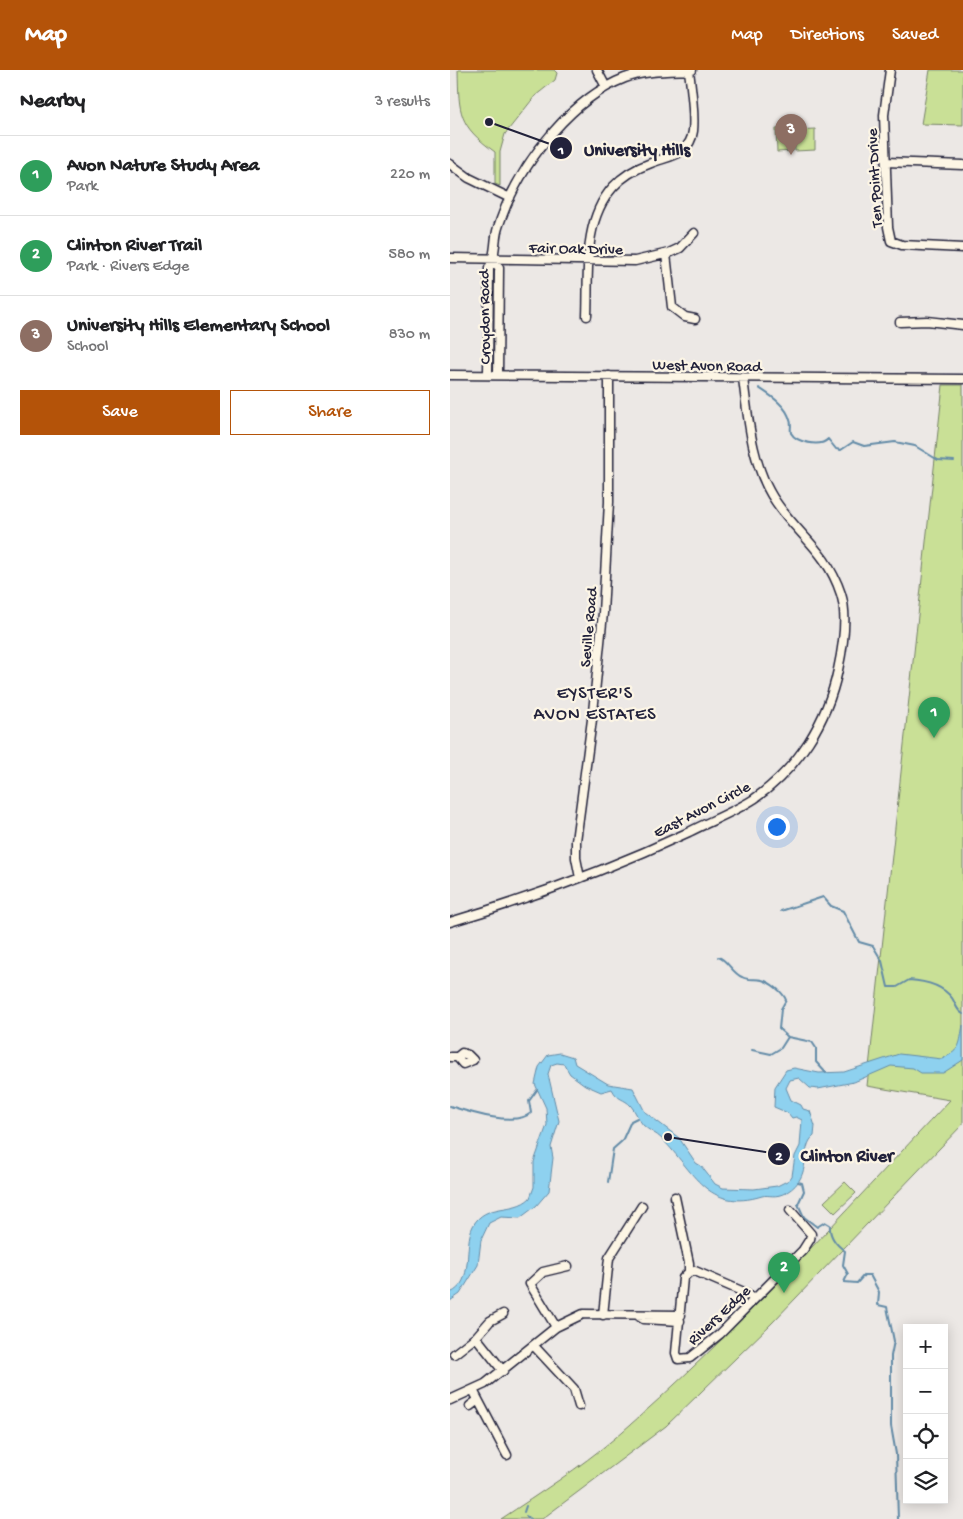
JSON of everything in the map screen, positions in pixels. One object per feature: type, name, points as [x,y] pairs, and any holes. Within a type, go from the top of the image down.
[{"type":"street","points":[[597,70],[606,87]]},
{"type":"street","points":[[587,316],[588,261],[592,226],[601,205],[613,187],[631,172],[679,154],[690,141],[693,131],[690,70]]},
{"type":"street","name":"Croydon Road","points":[[488,375],[489,268],[494,260],[497,232],[510,198],[533,159],[550,137],[583,102],[606,87],[632,76],[690,70]]},
{"type":"street","name":"Ten Point Drive","points":[[890,70],[884,101],[891,241],[902,245],[963,248]]},
{"type":"street","points":[[886,162],[963,165]]},
{"type":"street","points":[[450,164],[469,178],[510,198]]},
{"type":"street","name":"Fair Oak Drive","points":[[450,258],[635,261],[666,254],[680,248],[694,233]]},
{"type":"street","points":[[666,254],[672,307],[685,317],[695,319]]},
{"type":"street","name":"Croydon Road","points":[[494,260],[499,268],[498,375]]},
{"type":"street","points":[[900,322],[927,321],[963,325]]},
{"type":"street","name":"West Avon Road","points":[[450,375],[963,379]]},
{"type":"street","name":"Seville Road","points":[[580,878],[576,858],[576,841],[594,703],[607,550],[609,376]]},
{"type":"street","name":"East Avon Circle","points":[[450,922],[502,906],[580,878],[664,843],[753,799],[782,775],[803,751],[815,733],[832,696],[841,657],[844,621],[842,597],[826,561],[782,511],[767,489],[758,462],[743,378]]},
{"type":"street","points":[[675,1197],[688,1256],[689,1272]]},
{"type":"street","points":[[603,1314],[609,1258],[642,1206]]},
{"type":"street","name":"Rivers Edge","points":[[680,1318],[677,1355],[678,1359],[685,1359],[699,1352],[754,1299],[810,1239],[811,1234],[808,1229],[790,1210]]},
{"type":"street","points":[[556,1327],[530,1284],[543,1272],[568,1266]]},
{"type":"street","points":[[450,1400],[473,1390],[503,1371],[556,1327],[583,1314],[637,1315],[643,1319],[680,1318],[683,1278],[689,1272],[695,1271],[746,1293],[754,1299]]},
{"type":"street","points":[[454,1354],[476,1337],[490,1321],[503,1314]]},
{"type":"street","points":[[476,1337],[503,1371]]},
{"type":"street","points":[[534,1346],[574,1389],[579,1406]]},
{"type":"street","points":[[473,1390],[507,1455]]},
{"type":"street","points":[[470,1406],[478,1400]]},
{"type":"green space","points":[[458,70],[554,70],[557,73],[555,80],[535,96],[505,134],[500,152],[500,186],[495,184],[495,152],[474,134],[467,126],[463,117],[460,108]]},
{"type":"green space","points":[[930,70],[963,70],[963,125],[921,124]]},
{"type":"green space","points":[[776,129],[792,129],[793,151],[777,152]]},
{"type":"green space","points":[[815,129],[815,150],[795,151],[794,130]]},
{"type":"green space","points":[[943,385],[963,385],[963,1124],[772,1323],[666,1426],[542,1519],[501,1519],[587,1460],[660,1398],[787,1273],[950,1100],[867,1086]]},
{"type":"green space","points":[[845,1182],[856,1193],[835,1213],[824,1202]]},
{"type":"water","points":[[963,1025],[963,1060],[943,1073],[921,1073],[913,1068],[891,1066],[854,1082],[818,1089],[810,1088],[799,1078],[790,1080],[786,1088],[791,1100],[801,1105],[803,1109],[810,1111],[815,1126],[814,1136],[807,1147],[800,1178],[795,1185],[783,1194],[743,1200],[728,1199],[715,1194],[703,1186],[662,1139],[643,1125],[631,1106],[619,1098],[612,1089],[601,1092],[585,1085],[570,1074],[564,1064],[557,1063],[551,1065],[548,1074],[559,1121],[551,1147],[553,1158],[549,1191],[536,1206],[520,1218],[501,1217],[489,1223],[481,1240],[478,1265],[460,1294],[450,1301],[450,1293],[458,1288],[463,1281],[466,1272],[470,1234],[478,1219],[492,1211],[516,1206],[530,1198],[534,1187],[534,1162],[547,1125],[546,1108],[535,1084],[539,1067],[548,1055],[560,1053],[573,1057],[575,1064],[608,1084],[633,1088],[645,1112],[679,1138],[696,1163],[701,1166],[715,1184],[723,1188],[754,1189],[777,1186],[789,1180],[792,1176],[795,1156],[800,1146],[802,1120],[796,1117],[792,1118],[788,1113],[774,1107],[775,1087],[786,1070],[794,1068],[819,1073],[844,1072],[899,1054],[942,1059],[953,1052],[958,1046]]},
{"type":"waterway","points":[[759,388],[782,405],[791,422],[791,433],[798,439],[808,443],[820,443],[828,439],[836,449],[841,450],[853,442],[864,446],[895,442],[915,446],[938,460],[954,461]]},
{"type":"waterway","points":[[781,911],[823,897],[831,906],[843,911],[859,942],[873,946],[882,961],[888,987],[897,987],[909,980],[933,984],[948,994],[963,1014]]},
{"type":"waterway","points":[[718,957],[724,960],[738,975],[747,979],[765,981],[782,994],[786,1000],[781,1009],[779,1029],[788,1037],[812,1042],[816,1048],[816,1062],[826,1073]]},
{"type":"waterway","points":[[752,1050],[771,1054],[781,1048],[788,1037]]},
{"type":"waterway","points":[[450,1106],[491,1117],[514,1119],[531,1113],[529,1101],[537,1090]]},
{"type":"waterway","points":[[608,1182],[613,1149],[622,1141],[631,1121],[637,1118]]},
{"type":"waterway","points":[[798,1182],[802,1183],[804,1191],[798,1204],[804,1217],[817,1227],[825,1222],[830,1225],[833,1239],[845,1251],[843,1265],[848,1274],[844,1282],[857,1283],[864,1275],[870,1275],[879,1292],[878,1305],[887,1307],[894,1341],[891,1356],[891,1426],[896,1454],[898,1519]]},
{"type":"waterway","points":[[524,1512],[526,1506]]},
{"type":"waterway","points":[[526,1516],[530,1519]]},
{"type":"place","name":"University Hills","points":[[489,122]]},
{"type":"place","name":"University Hills Elementary School","points":[[791,155]]},
{"type":"place","name":"Avon Nature Study Area","points":[[934,738]]},
{"type":"place","name":"Clinton River","points":[[668,1137]]},
{"type":"place","name":"Clinton River Trail","points":[[784,1293]]},
{"type":"district","name":"EYSTER'S AVON ESTATES","points":[[595,702]]}]
